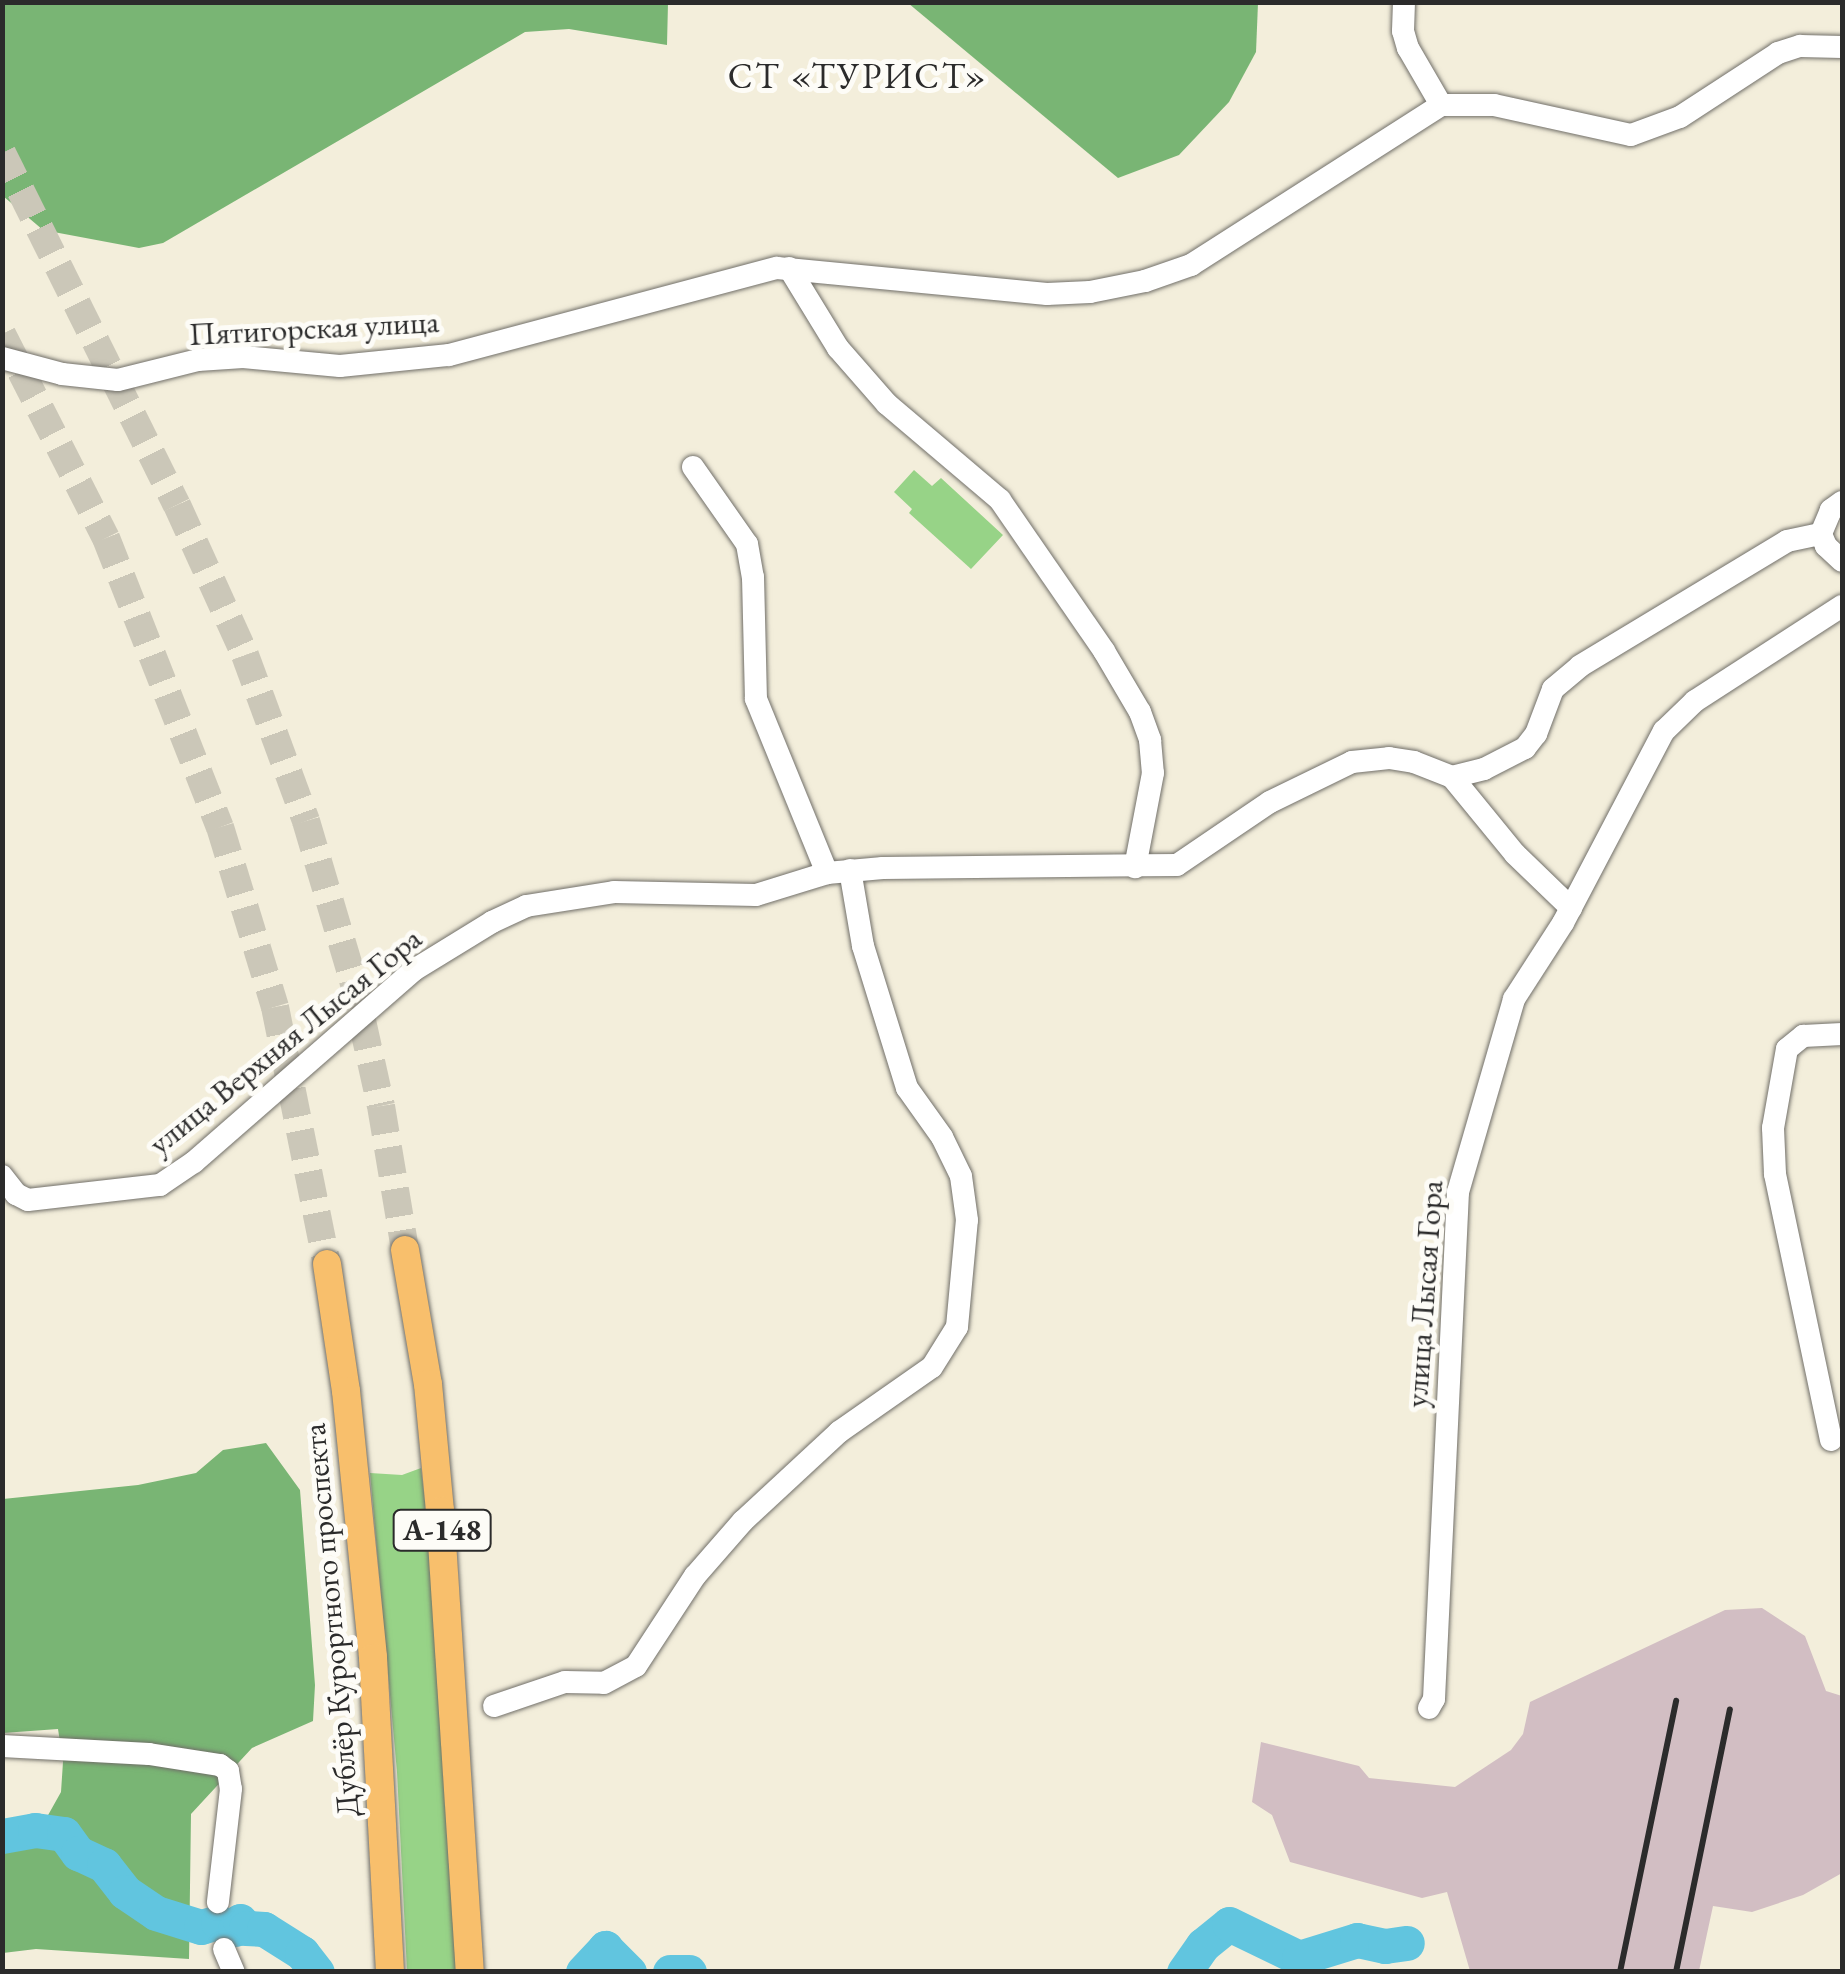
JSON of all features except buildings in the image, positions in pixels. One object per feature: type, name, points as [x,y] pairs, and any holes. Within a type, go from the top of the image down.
[{"type":"main road","name":"А-148","points":[[405,1250],[428,1384],[463,1813],[470,1972]]},
{"type":"main road","name":"Дублёр Курортного проспекта","points":[[327,1264],[348,1410],[372,1658],[390,1972]]},
{"type":"street","points":[[1404,2],[1403,31],[1408,48],[1441,105]]},
{"type":"street","points":[[789,268],[1047,294],[1145,282],[1212,254],[1441,105],[1494,105],[1630,135],[1680,117],[1778,52],[1800,46],[1842,47]]},
{"type":"street","points":[[789,268],[838,348],[887,404],[1000,500],[1104,651],[1140,712],[1150,740],[1153,773],[1135,867],[1177,864],[1252,813],[1352,762],[1389,758],[1452,777],[1494,766],[1525,748],[1536,734],[1553,689],[1580,666],[1787,541],[1821,534]]},
{"type":"street","name":"Пятигорская улица","points":[[2,358],[62,374],[118,380],[198,360],[243,357],[340,366],[450,355],[586,322],[742,276],[789,268]]},
{"type":"street","points":[[494,1706],[566,1682],[604,1683],[636,1666],[695,1576],[743,1521],[838,1432],[932,1367],[957,1326],[966,1220],[960,1176],[942,1137],[907,1088],[838,872],[756,698],[748,544],[693,466]]},
{"type":"street","points":[[1842,502],[1831,510],[1821,534],[1826,546],[1842,560]]},
{"type":"street","name":"улица Лысая Гора","points":[[1430,1708],[1434,1700],[1458,1192],[1514,999],[1571,908],[1664,732],[1694,701],[1842,606]]},
{"type":"street","points":[[1452,777],[1515,854],[1571,908]]},
{"type":"street","name":"улица Верхняя Лысая Гора","points":[[2,1176],[16,1194],[28,1200],[160,1185],[194,1162],[414,970],[526,906],[614,892],[756,894],[838,872],[1135,867]]},
{"type":"street","points":[[1830,1440],[1775,1174],[1773,1128],[1788,1049],[1804,1036],[1842,1034]]},
{"type":"street","points":[[2,1746],[149,1754],[212,1762],[228,1771],[231,1789],[218,1902]]},
{"type":"street","points":[[224,1949],[234,1972]]},
{"type":"shaded area","points":[[1762,1608],[1805,1636],[1826,1691],[1842,1696],[1842,1873],[1803,1895],[1752,1912],[1713,1906],[1699,1971],[1470,1971],[1447,1892],[1422,1898],[1290,1862],[1272,1815],[1252,1802],[1261,1742],[1359,1766],[1369,1778],[1455,1787],[1511,1750],[1523,1734],[1530,1702],[1725,1610]]},
{"type":"green space","points":[[3,2],[668,3],[667,45],[569,29],[525,32],[163,243],[139,248],[43,230],[3,196]]},
{"type":"green space","points":[[908,3],[1258,3],[1256,52],[1229,102],[1179,155],[1118,178]]},
{"type":"green space","points":[[914,470],[932,486],[941,478],[1003,535],[971,569],[909,513],[912,509],[894,492]]},
{"type":"green space","points":[[266,1443],[300,1490],[315,1685],[313,1721],[252,1748],[191,1814],[189,1959],[36,1949],[3,1953],[3,1845],[22,1837],[47,1817],[61,1792],[63,1762],[58,1729],[3,1733],[3,1499],[138,1485],[196,1473],[223,1450]]},
{"type":"green space","points":[[421,1468],[432,1560],[457,1971],[407,1971],[397,1772],[370,1473],[402,1475]]},
{"type":"waterway","points":[[2,1836],[35,1830],[64,1834],[78,1853],[104,1865],[125,1892],[156,1913],[201,1927],[218,1922],[235,1929],[240,1921],[246,1928],[264,1929],[302,1953],[317,1972]]},
{"type":"waterway","points":[[1184,1972],[1203,1945],[1229,1924],[1299,1958],[1357,1940],[1385,1946],[1407,1943]]},
{"type":"waterway","points":[[583,1972],[605,1948],[629,1972]]},
{"type":"waterway","points":[[670,1972],[689,1972]]},
{"type":"tunnel","points":[[2,153],[177,505],[245,655],[306,821],[353,980],[381,1106],[405,1250]]},
{"type":"tunnel","points":[[2,334],[106,538],[220,827],[275,1007],[327,1264]]},
{"type":"railway","points":[[1620,1972],[1676,1701]]},
{"type":"railway","points":[[1676,1972],[1730,1710]]},
{"type":"district","name":"СТ «ТУРИСТ»","points":[[858,76]]}]
